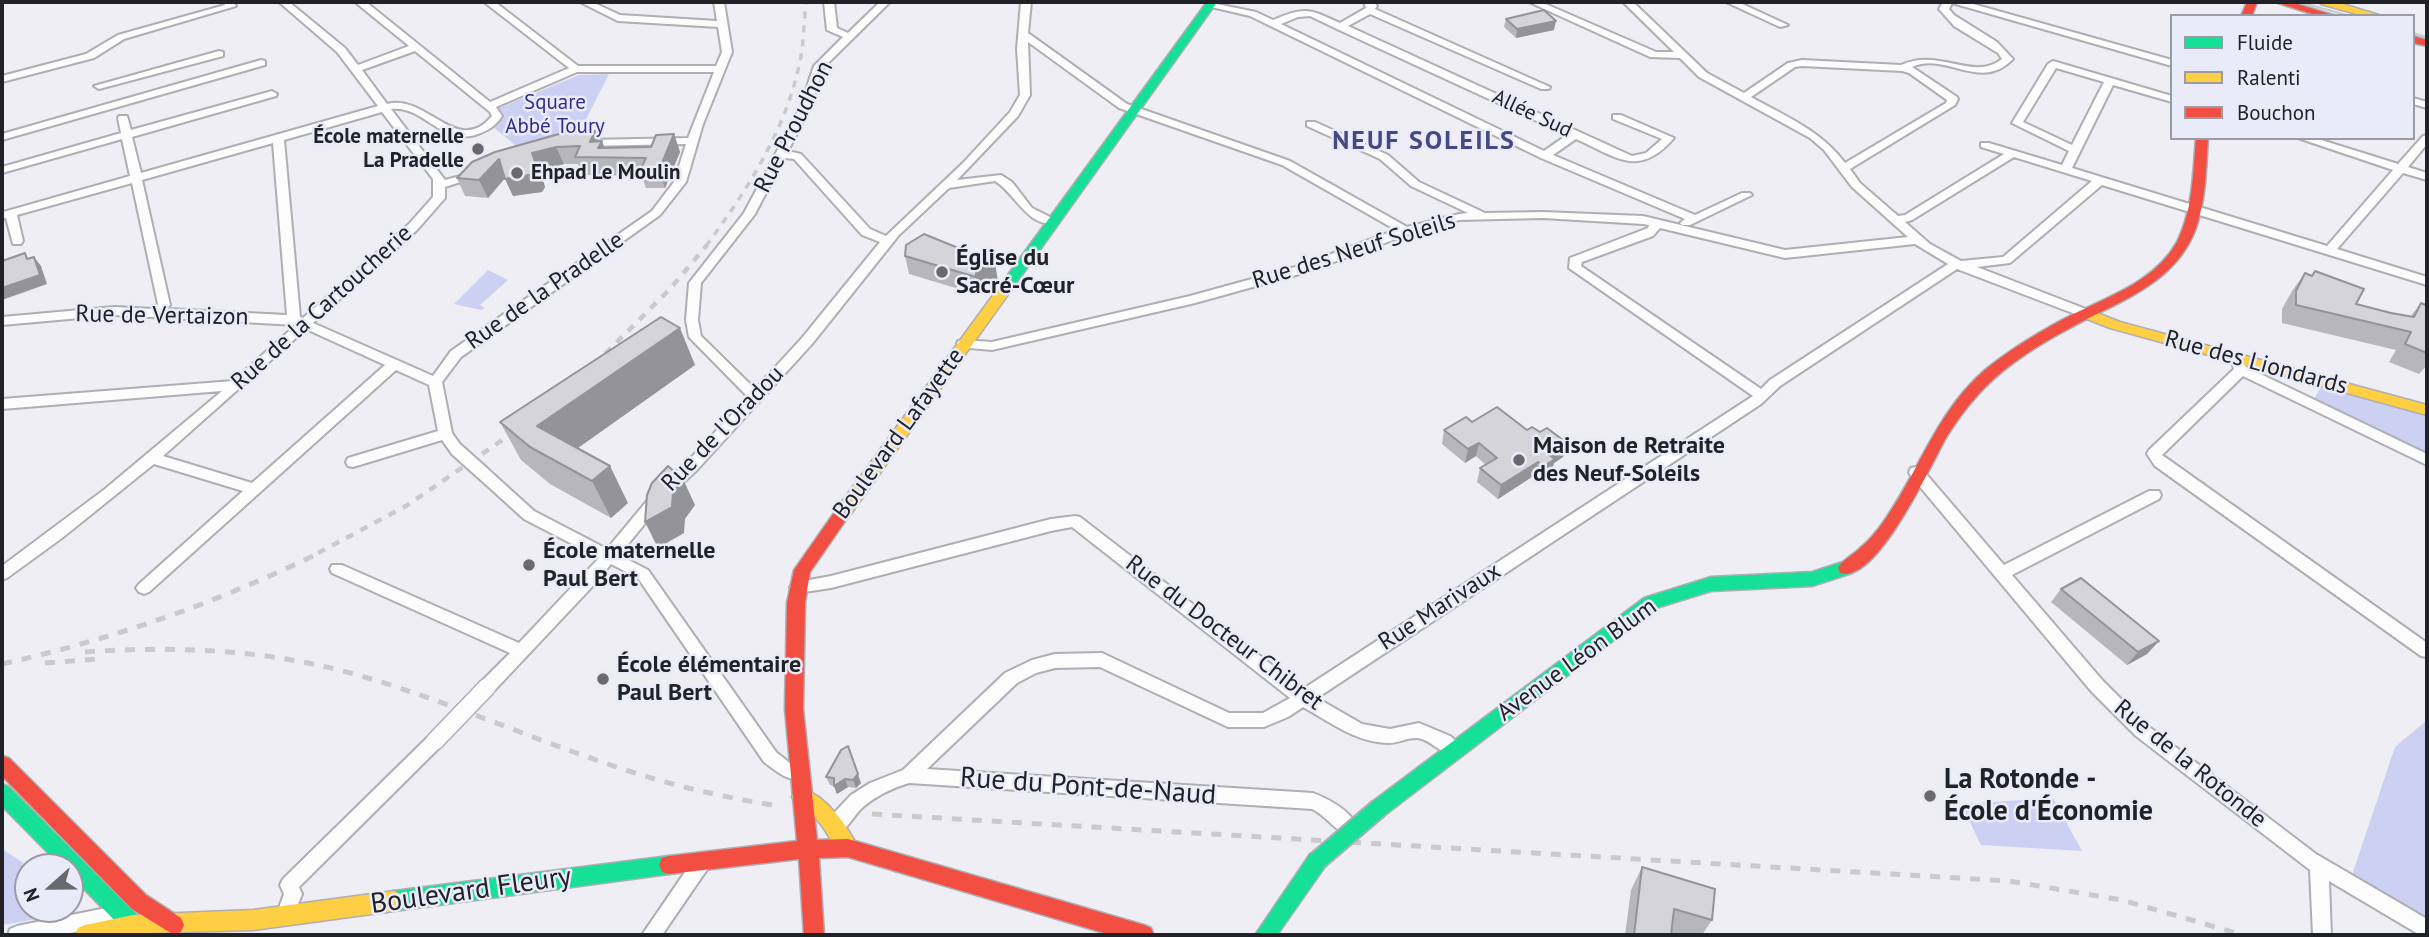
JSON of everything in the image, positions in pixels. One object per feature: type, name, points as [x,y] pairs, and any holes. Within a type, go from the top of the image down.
[{"type":"main road","points":[[2280,2],[2323,14]]},
{"type":"main road","points":[[2325,2],[2369,14]]},
{"type":"main road","name":"Boulevard Lafayette","points":[[814,935],[800,773],[794,618],[798,587],[811,556],[1211,3]]},
{"type":"main road","name":"Avenue Léon Blum","points":[[1265,935],[1317,861],[1352,830],[1650,603],[1708,584],[1818,578],[1855,563],[1877,539],[1951,415],[1989,374],[2018,352],[2155,278],[2189,234],[2196,210],[2202,140]]},
{"type":"main road","name":"Rue des Liondards","points":[[2087,314],[2239,364],[2427,410]]},
{"type":"main road","points":[[2,764],[139,902],[174,925]]},
{"type":"main road","points":[[2,793],[150,935]]},
{"type":"main road","points":[[802,797],[825,815],[848,848]]},
{"type":"main road","name":"Boulevard Fleury","points":[[85,935],[129,917],[174,925],[285,916],[702,862],[848,848],[1144,935]]},
{"type":"street","points":[[2,79],[90,56],[121,37],[231,6],[228,2]]},
{"type":"street","points":[[284,2],[341,50],[439,179],[441,186],[492,168]]},
{"type":"street","points":[[17,241],[6,214],[385,107],[409,107],[443,130],[459,135],[469,135],[493,123],[497,116],[489,106],[360,2]]},
{"type":"street","points":[[489,2],[576,69]]},
{"type":"street","points":[[585,2],[618,18],[724,24]]},
{"type":"street","name":"Rue de la Pradelle","points":[[435,382],[464,347],[665,204],[680,182],[692,141],[727,52],[719,2]]},
{"type":"street","points":[[829,2],[832,30],[848,36]]},
{"type":"street","name":"Rue Proudhon","points":[[755,396],[695,337],[694,290],[699,277],[749,214],[806,108],[819,66],[885,2]]},
{"type":"street","name":"Rue de l'Oradou","points":[[285,916],[293,894],[289,885],[435,741],[585,585],[608,555],[807,341],[887,241],[986,145],[1023,101],[1026,90],[1022,49],[1026,2]]},
{"type":"street","points":[[1534,2],[1654,55],[1683,55]]},
{"type":"street","points":[[1628,2],[1703,75],[1814,136],[1856,185],[1916,240],[1957,264],[2087,314]]},
{"type":"street","points":[[1731,2],[1783,24]]},
{"type":"street","points":[[1903,68],[1916,61],[1928,60],[1989,70],[2002,66],[2008,59],[1999,46],[1950,19],[1944,9],[1948,2]]},
{"type":"street","points":[[1956,2],[2170,62]]},
{"type":"street","points":[[1211,3],[1245,11],[1689,223],[1746,195]]},
{"type":"street","name":"Allée Sud","points":[[1340,27],[1370,6],[1545,88]]},
{"type":"street","name":"Allée Sud","points":[[1273,24],[1296,14],[1311,13],[1631,160],[1650,155],[1669,138],[1617,117]]},
{"type":"street","points":[[1023,34],[1132,111],[1286,163],[1405,231]]},
{"type":"street","points":[[356,69],[416,47]]},
{"type":"street","points":[[1022,49],[1045,50]]},
{"type":"street","points":[[99,86],[219,54]]},
{"type":"street","points":[[2,134],[261,63]]},
{"type":"street","points":[[2075,150],[2017,123],[2053,64],[2170,98]]},
{"type":"street","points":[[1745,97],[1792,65],[1903,68],[1913,71],[1953,99],[1950,106],[1849,166],[1842,167]]},
{"type":"street","points":[[489,106],[576,69],[721,69]]},
{"type":"street","points":[[149,73],[156,93]]},
{"type":"street","points":[[2065,170],[2110,80]]},
{"type":"street","points":[[2,170],[272,94]]},
{"type":"street","points":[[123,118],[164,305],[158,312]]},
{"type":"street","points":[[1311,124],[1384,157],[1415,184],[1482,216]]},
{"type":"street","points":[[1545,156],[1575,134]]},
{"type":"street","points":[[278,138],[298,321]]},
{"type":"street","points":[[2330,250],[2427,138]]},
{"type":"street","points":[[2309,140],[2427,177]]},
{"type":"street","points":[[573,144],[692,141]]},
{"type":"street","points":[[1985,145],[2427,281]]},
{"type":"street","points":[[1895,220],[1908,218],[2012,153]]},
{"type":"street","points":[[782,154],[797,156],[866,232],[887,241]]},
{"type":"street","points":[[946,185],[997,177],[1008,184],[1028,210],[1052,222]]},
{"type":"street","points":[[1957,264],[2007,260],[2099,181]]},
{"type":"street","name":"Rue de la Cartoucherie","points":[[2,574],[153,458],[234,385],[298,321],[426,214],[439,198],[441,186]]},
{"type":"street","name":"Rue des Neuf Soleils","points":[[963,344],[992,346],[1191,300],[1328,262],[1443,219],[1544,215],[1689,223],[1786,254],[1916,240]]},
{"type":"street","points":[[1655,222],[1654,230],[1649,233],[1578,259],[1573,264],[1576,270],[1761,394]]},
{"type":"street","name":"Rue Marivaux","points":[[909,775],[1011,678],[1032,667],[1055,661],[1102,660],[1228,720],[1264,720],[1620,492],[1761,394],[1957,264]]},
{"type":"street","name":"Rue de Vertaizon","points":[[2,321],[114,311],[298,321],[435,382]]},
{"type":"street","points":[[144,588],[394,364]]},
{"type":"street","points":[[2427,460],[2239,364],[2154,454],[2160,462],[2427,651]]},
{"type":"street","points":[[435,382],[445,434],[457,450],[529,515],[642,574],[770,757],[787,770],[800,773]]},
{"type":"street","points":[[2,404],[234,385]]},
{"type":"street","points":[[353,462],[445,434]]},
{"type":"street","points":[[153,458],[255,489]]},
{"type":"street","name":"Rue de la Rotonde","points":[[1916,472],[2097,686],[2142,731],[2319,867],[2427,929]]},
{"type":"street","points":[[2001,573],[2154,495]]},
{"type":"street","name":"Rue du Docteur Chibret","points":[[798,587],[831,582],[1075,521],[1301,697],[1359,731],[1390,736],[1419,730],[1444,741],[1455,750]]},
{"type":"street","points":[[337,569],[521,651]]},
{"type":"street","name":"Rue du Pont-de-Naud","points":[[834,828],[855,801],[869,791],[909,775],[1313,801],[1329,808],[1352,830]]},
{"type":"street","points":[[651,935],[702,862]]},
{"type":"street","points":[[2319,867],[2322,935]]},
{"type":"street","points":[[17,935],[152,912]]},
{"type":"green space","name":"Square Abbé Toury","points":[[609,74],[578,135],[521,150],[493,127],[502,117],[499,108],[579,75]]},
{"type":"green space","points":[[488,270],[508,280],[480,305],[485,308],[481,310],[454,304]]},
{"type":"green space","points":[[2321,387],[2427,415],[2427,453],[2314,399]]},
{"type":"green space","points":[[2427,720],[2427,915],[2421,925],[2349,884],[2395,747]]},
{"type":"green space","points":[[2053,798],[2082,851],[1981,845],[1961,804]]},
{"type":"green space","points":[[2,849],[14,857],[14,923],[2,925]]},
{"type":"building","points":[[1544,10],[1556,21],[1517,29],[1506,19]]},
{"type":"building","points":[[595,131],[590,142],[602,141],[598,148],[651,147],[656,135],[674,134],[659,170],[640,170],[646,158],[575,157],[580,146],[556,147],[532,153],[538,170],[535,174],[505,179],[499,159],[479,180],[457,178],[472,162],[495,152],[566,132]]},
{"type":"building","points":[[924,234],[995,263],[976,266],[976,277],[905,256],[906,245]]},
{"type":"building","points":[[25,253],[27,259],[34,257],[40,275],[2,288],[2,261]]},
{"type":"building","points":[[2315,271],[2364,289],[2356,304],[2414,317],[2421,303],[2425,305],[2427,301],[2427,353],[2405,344],[2411,332],[2296,305],[2296,291],[2305,273],[2312,276]]},
{"type":"building","points":[[661,317],[680,328],[537,426],[610,466],[592,481],[530,447],[500,422]]},
{"type":"building","name":"Maison de Retraite des Neuf-Soleils","points":[[1497,407],[1527,430],[1532,427],[1540,432],[1547,428],[1567,443],[1549,455],[1555,459],[1544,466],[1538,462],[1501,485],[1480,468],[1497,458],[1479,443],[1468,449],[1444,430],[1466,417],[1472,422]]},
{"type":"building","points":[[668,466],[683,479],[673,492],[672,507],[645,522],[647,495],[652,483]]},
{"type":"building","points":[[2081,578],[2159,641],[2138,652],[2061,589]]},
{"type":"building","points":[[848,746],[858,774],[853,780],[845,779],[834,786],[834,778],[826,777],[841,750]]},
{"type":"building","points":[[1642,867],[1715,889],[1712,920],[1674,909],[1671,935],[1634,935]]},
{"type":"tram line","points":[[2299,2],[2343,14]]},
{"type":"tram line","points":[[2415,34],[2427,37]]},
{"type":"railway","points":[[706,246],[751,180],[787,108],[801,56],[806,2]]},
{"type":"railway","points":[[594,365],[670,289],[707,245]]},
{"type":"railway","points":[[318,553],[406,506],[523,426]]},
{"type":"railway","points":[[2,664],[125,631],[205,603],[321,552]]},
{"type":"railway","points":[[85,652],[150,649],[215,651],[279,658],[343,671],[410,691],[649,777],[772,805]]},
{"type":"railway","points":[[45,663],[98,659]]},
{"type":"railway","points":[[872,814],[2009,881],[2122,900],[2243,935]]},
{"type":"traffic: fast","points":[[1007,286],[1212,2]]},
{"type":"traffic: fast","points":[[1379,808],[1650,603],[1711,584],[1812,579],[1846,568]]},
{"type":"traffic: fast","points":[[2,793],[133,925]]},
{"type":"traffic: fast","points":[[1317,861],[1379,808]]},
{"type":"traffic: fast","points":[[1265,935],[1317,861]]},
{"type":"traffic: fast","points":[[394,901],[669,865]]},
{"type":"traffic: slow","points":[[2325,2],[2370,14]]},
{"type":"traffic: slow","points":[[842,514],[1007,286]]},
{"type":"traffic: slow","points":[[2087,314],[2115,325],[2427,410]]},
{"type":"traffic: slow","points":[[802,797],[825,815],[848,848]]},
{"type":"traffic: slow","points":[[85,935],[133,925],[253,920],[394,901]]},
{"type":"traffic: jam","points":[[2247,14],[2252,2]]},
{"type":"traffic: jam","points":[[2280,2],[2324,14]]},
{"type":"traffic: jam","points":[[2415,40],[2427,43]]},
{"type":"traffic: jam","points":[[1846,568],[1867,552],[1884,533],[1940,435],[1955,412],[1982,381],[2042,338],[2152,278],[2174,256],[2189,229],[2197,199],[2202,140]]},
{"type":"traffic: jam","points":[[808,850],[794,709],[796,603],[802,570],[842,514]]},
{"type":"traffic: jam","points":[[2,764],[139,902],[174,925]]},
{"type":"traffic: jam","points":[[669,865],[776,851],[848,848],[1144,935]]},
{"type":"traffic: jam","points":[[808,850],[814,935]]},
{"type":"place","name":"École maternelle La Pradelle","points":[[478,149]]},
{"type":"place","name":"Ehpad Le Moulin","points":[[517,173]]},
{"type":"place","name":"Église du Sacré-Cœur","points":[[942,272]]},
{"type":"place","name":"Maison de Retraite des Neuf-Soleils","points":[[1519,460]]},
{"type":"place","name":"École maternelle Paul Bert","points":[[529,565]]},
{"type":"place","name":"École élémentaire Paul Bert","points":[[603,679]]},
{"type":"place","name":"La Rotonde - École d'Économie","points":[[1930,796]]},
{"type":"district","name":"NEUF SOLEILS","points":[[1424,142]]}]
